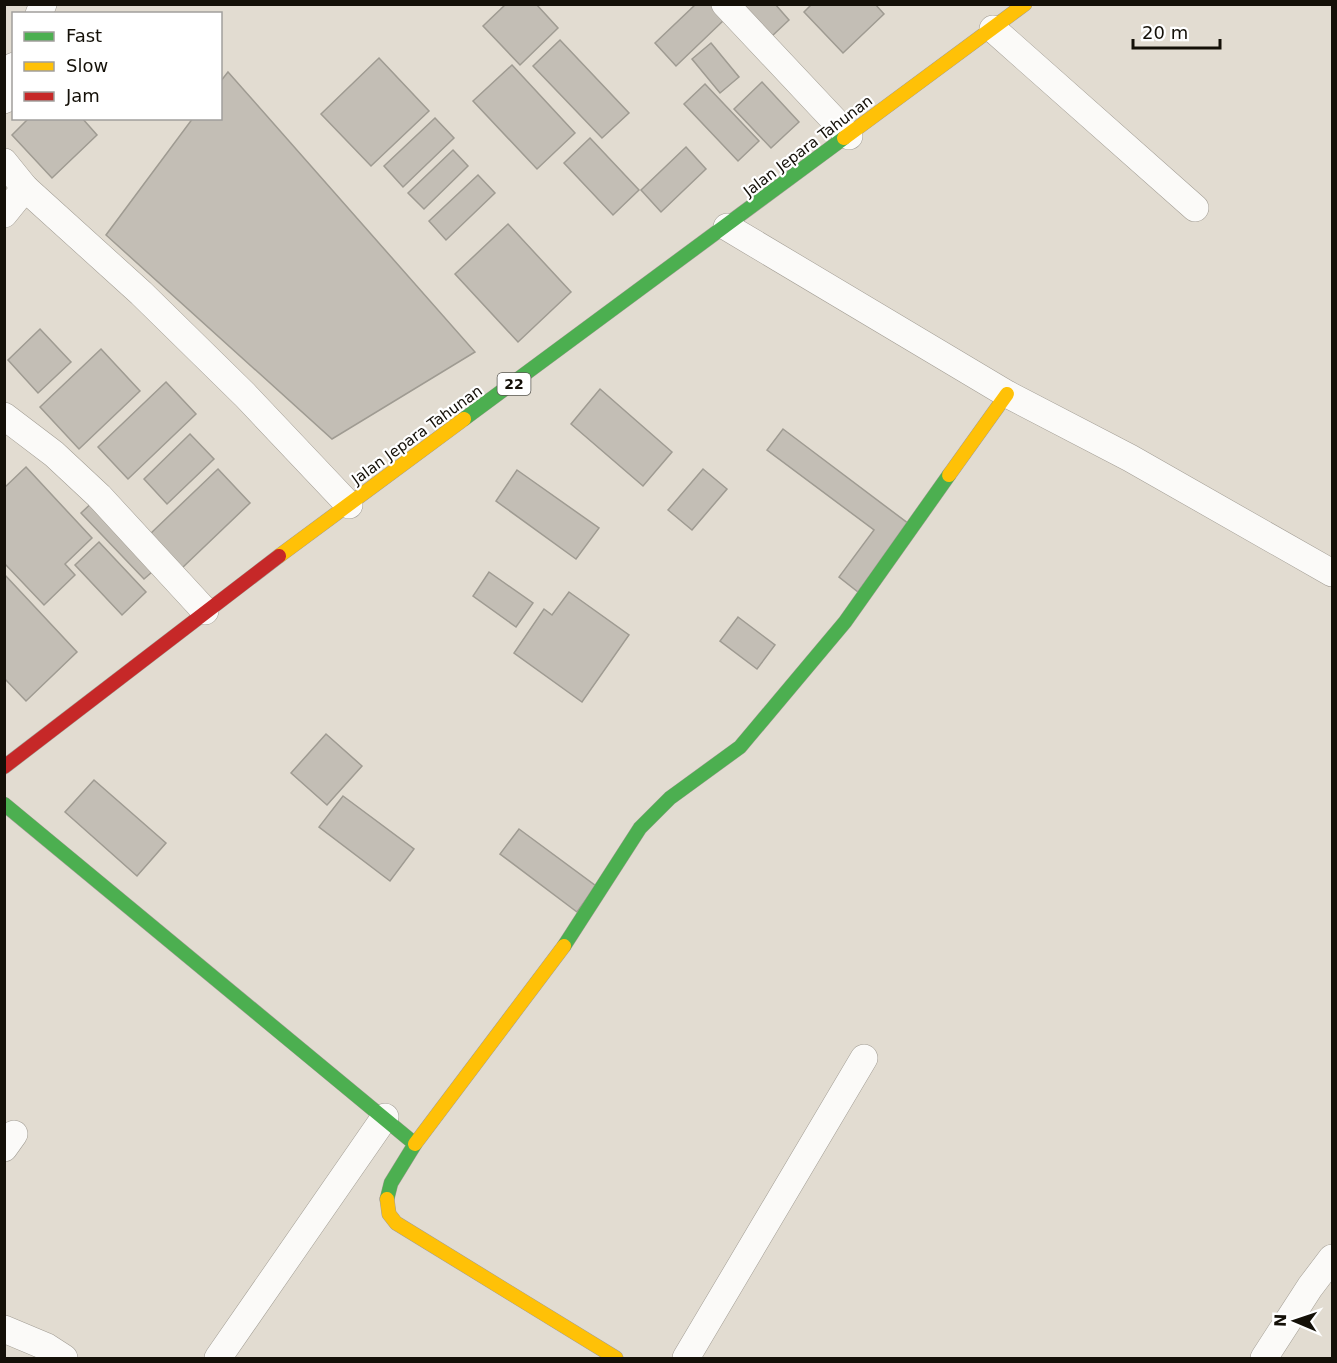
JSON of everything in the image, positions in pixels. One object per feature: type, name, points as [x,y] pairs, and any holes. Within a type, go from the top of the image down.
[{"type":"main road","name":"Jalan Jepara Tahunan","points":[[4,766],[205,611],[727,227],[1025,4]]},
{"type":"main road","points":[[616,1359],[396,1223],[388,1215],[385,1205],[388,1190],[415,1144],[552,966],[640,828],[670,798],[701,778],[740,747],[845,622],[1007,394]]},
{"type":"main road","points":[[4,804],[415,1144]]},
{"type":"street","points":[[725,4],[849,136]]},
{"type":"street","points":[[993,29],[1195,208]]},
{"type":"street","points":[[4,100],[12,73]]},
{"type":"street","points":[[4,162],[25,188],[141,293],[245,395],[350,505]]},
{"type":"street","points":[[4,214],[25,188]]},
{"type":"street","points":[[727,227],[1007,394],[1130,458],[1332,573]]},
{"type":"street","points":[[4,416],[54,453],[99,496],[205,611]]},
{"type":"street","points":[[686,1359],[864,1059]]},
{"type":"street","points":[[218,1359],[385,1117]]},
{"type":"street","points":[[1264,1359],[1296,1307],[1332,1258]]},
{"type":"street","points":[[4,1329],[47,1347],[64,1359]]},
{"type":"building","points":[[506,4],[536,4],[558,28],[520,65],[483,26]]},
{"type":"building","points":[[696,4],[710,4],[724,20],[676,66],[655,43]]},
{"type":"building","points":[[741,4],[775,4],[789,20],[771,37]]},
{"type":"building","points":[[812,4],[875,4],[884,14],[843,53],[804,12]]},
{"type":"building","points":[[560,40],[629,113],[602,138],[533,66]]},
{"type":"building","points":[[711,43],[739,77],[720,93],[692,59]]},
{"type":"building","points":[[379,58],[429,111],[371,166],[321,114]]},
{"type":"building","points":[[512,65],[575,133],[537,169],[473,101]]},
{"type":"building","points":[[228,72],[475,352],[332,439],[106,235],[192,120],[222,120],[222,80]]},
{"type":"building","points":[[762,82],[799,122],[771,148],[734,109]]},
{"type":"building","points":[[705,84],[759,141],[738,161],[684,104]]},
{"type":"building","points":[[435,118],[454,138],[403,187],[384,166]]},
{"type":"building","points":[[27,120],[84,120],[97,135],[52,178],[12,135]]},
{"type":"building","points":[[590,138],[639,190],[613,215],[564,163]]},
{"type":"building","points":[[686,147],[706,169],[661,212],[641,190]]},
{"type":"building","points":[[453,150],[468,166],[424,209],[408,193]]},
{"type":"building","points":[[478,175],[495,193],[446,240],[429,221]]},
{"type":"building","points":[[508,224],[571,292],[518,342],[455,274]]},
{"type":"building","points":[[40,329],[71,362],[38,393],[8,360]]},
{"type":"building","points":[[101,349],[140,391],[79,449],[40,407]]},
{"type":"building","points":[[166,382],[196,414],[128,479],[98,447]]},
{"type":"building","points":[[600,389],[672,452],[643,486],[571,424]]},
{"type":"building","points":[[783,429],[909,524],[858,592],[839,577],[874,530],[767,450]]},
{"type":"building","points":[[190,434],[214,459],[167,504],[144,479]]},
{"type":"building","points":[[26,467],[92,538],[65,564],[75,575],[44,605],[4,563],[4,488]]},
{"type":"building","points":[[218,469],[250,503],[181,569],[149,535]]},
{"type":"building","points":[[703,469],[727,489],[692,530],[668,510]]},
{"type":"building","points":[[517,470],[599,528],[576,559],[496,501]]},
{"type":"building","points":[[97,498],[160,565],[144,579],[81,513]]},
{"type":"building","points":[[99,542],[146,592],[122,615],[75,565]]},
{"type":"building","points":[[489,572],[533,603],[516,627],[473,596]]},
{"type":"building","points":[[4,574],[77,652],[26,701],[4,678]]},
{"type":"building","points":[[569,592],[629,635],[582,702],[514,653],[544,609],[552,615]]},
{"type":"building","points":[[738,617],[775,645],[757,669],[720,641]]},
{"type":"building","points":[[326,734],[362,766],[327,805],[291,773]]},
{"type":"building","points":[[94,780],[166,843],[137,876],[65,812]]},
{"type":"building","points":[[343,796],[414,849],[390,881],[319,827]]},
{"type":"building","points":[[519,829],[596,886],[577,912],[500,854]]},
{"type":"traffic: fast","points":[[464,419],[844,138]]},
{"type":"traffic: fast","points":[[564,946],[640,828],[670,798],[740,747],[845,622],[949,475]]},
{"type":"traffic: fast","points":[[4,804],[415,1144],[391,1183],[387,1199]]},
{"type":"traffic: slow","points":[[844,138],[1025,4]]},
{"type":"traffic: slow","points":[[949,475],[1007,394]]},
{"type":"traffic: slow","points":[[279,556],[464,419]]},
{"type":"traffic: slow","points":[[415,1144],[564,946]]},
{"type":"traffic: slow","points":[[387,1199],[389,1214],[396,1223],[616,1358]]},
{"type":"traffic: jam","points":[[4,767],[279,556]]}]
